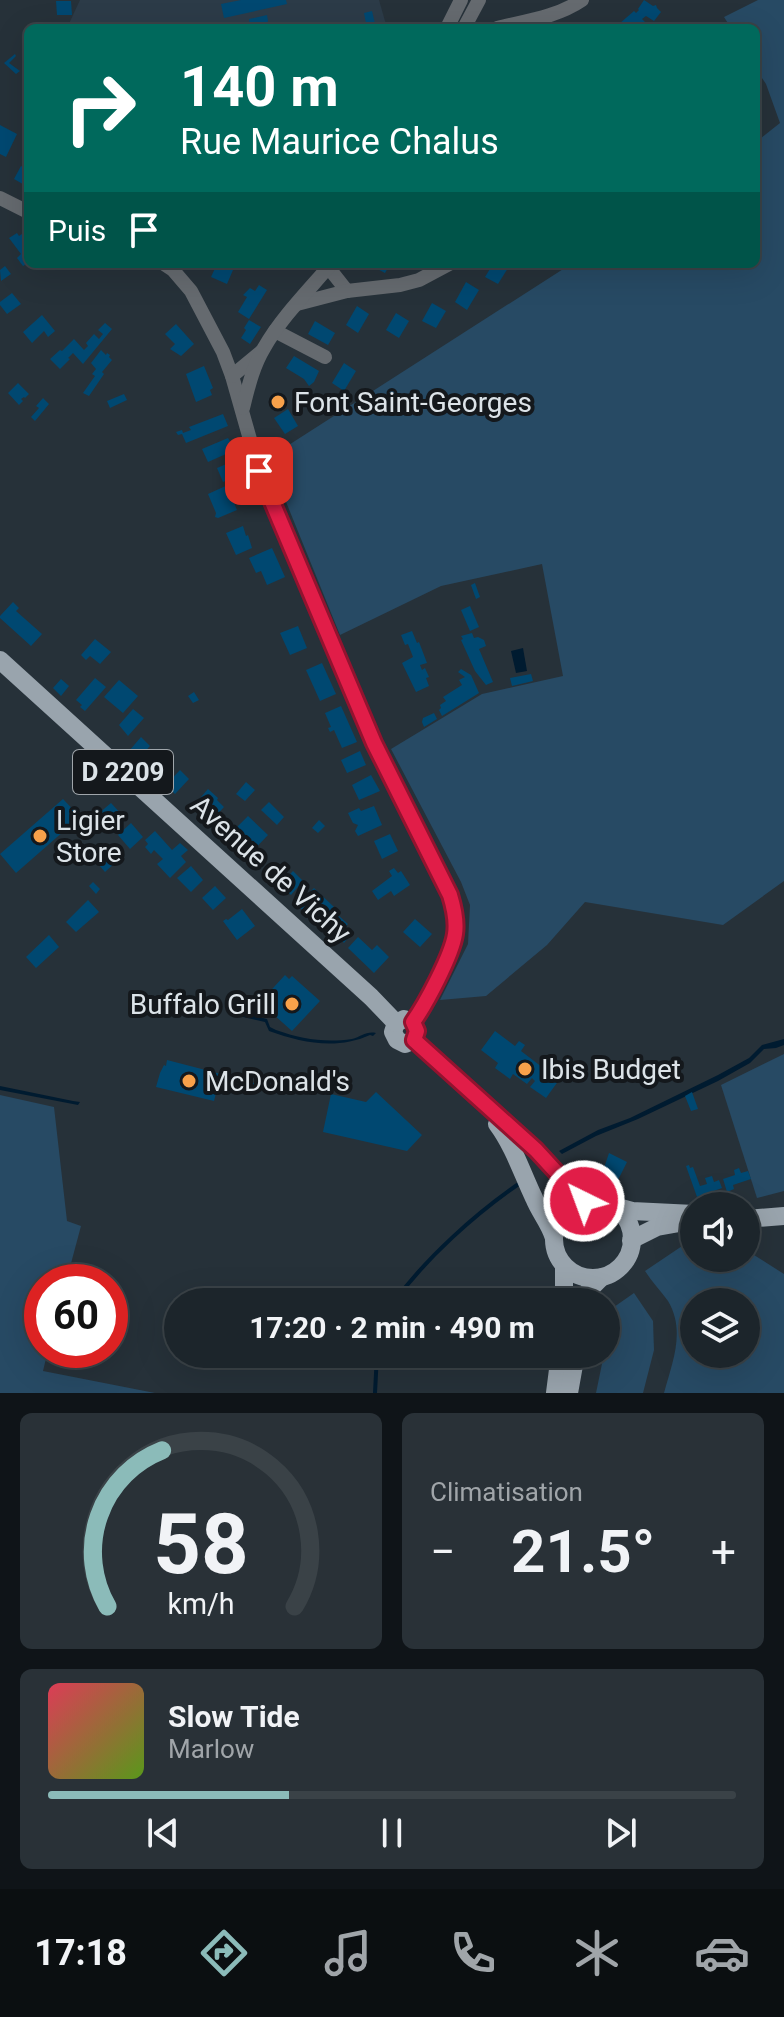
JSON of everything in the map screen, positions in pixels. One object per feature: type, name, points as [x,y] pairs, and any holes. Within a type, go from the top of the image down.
[{"type":"main road","name":"Avenue de Vichy","points":[[0,660],[407,1028],[536,1150],[569,1186],[594,1200]]},
{"type":"main road","name":"Avenue de Vichy","points":[[479,1099],[507,1137],[554,1238]]},
{"type":"main road","points":[[564,1288],[564,1266],[555,1248],[554,1238],[555,1228],[566,1211],[584,1201],[594,1200],[632,1211],[680,1213]]},
{"type":"main road","points":[[591,1288],[619,1267],[630,1250],[627,1221],[613,1206]]},
{"type":"main road","points":[[760,1210],[784,1209]]},
{"type":"main road","points":[[760,1218],[784,1216]]},
{"type":"main road","points":[[631,1240],[657,1227],[680,1224]]},
{"type":"main road","points":[[564,1266],[581,1276],[602,1277]]},
{"type":"main road","points":[[555,1393],[558,1368]]},
{"type":"main road","points":[[569,1393],[573,1368]]},
{"type":"street","points":[[449,24],[461,0]]},
{"type":"street","points":[[466,24],[479,0]]},
{"type":"street","points":[[514,24],[568,9],[582,0]]},
{"type":"street","points":[[0,198],[24,210]]},
{"type":"street","points":[[170,268],[191,291],[223,352],[259,471],[374,743],[450,895],[455,912],[455,933],[450,953],[407,1028]]},
{"type":"street","points":[[242,411],[262,351],[327,268]]},
{"type":"street","points":[[328,268],[340,293]]},
{"type":"street","points":[[297,304],[340,293],[400,285],[419,280],[442,268]]},
{"type":"street","points":[[275,331],[325,357]]},
{"type":"street","points":[[232,376],[262,351]]},
{"type":"shaded area","points":[[80,0],[379,0],[386,24],[69,24]]},
{"type":"shaded area","points":[[758,0],[784,0],[784,881],[723,925],[585,902],[547,945],[486,996],[440,1000],[468,944],[470,905],[391,749],[482,694],[563,676],[542,564],[441,586],[340,635],[270,457],[565,268],[760,268],[760,139],[780,123],[760,75],[760,24],[728,24],[724,17]]},
{"type":"shaded area","points":[[523,648],[527,671],[516,673],[511,651]]},
{"type":"shaded area","points":[[243,1013],[267,1019],[270,1027],[276,1030],[313,1039],[332,1041],[376,1033],[358,1040],[320,1043],[269,1031],[265,1022],[243,1017]]},
{"type":"shaded area","points":[[784,1039],[784,1045],[764,1049],[750,1063],[718,1081],[562,1154],[559,1151],[718,1075],[749,1058],[762,1045]]},
{"type":"shaded area","points":[[784,1054],[784,1191],[760,1197],[760,1192],[755,1192],[721,1085]]},
{"type":"shaded area","points":[[0,1086],[80,1102],[78,1105],[0,1090]]},
{"type":"shaded area","points":[[0,1095],[54,1107],[67,1221],[81,1226],[71,1264],[24,1264],[24,1368],[44,1368],[43,1371],[155,1393],[0,1393]]},
{"type":"shaded area","points":[[680,1247],[680,1272],[760,1272],[760,1259],[784,1274],[784,1393],[664,1393],[677,1335],[668,1301],[645,1271]]},
{"type":"shaded area","points":[[634,1293],[653,1321],[654,1350],[643,1393],[596,1393],[601,1368],[620,1368],[620,1303]]},
{"type":"building","points":[[241,0],[286,0],[287,4],[224,18],[221,4]]},
{"type":"building","points":[[644,0],[656,5],[661,12],[654,21],[646,16],[642,19],[647,24],[619,24],[634,11],[636,13]]},
{"type":"building","points":[[56,1],[71,1],[72,15],[57,15]]},
{"type":"building","points":[[372,11],[375,24],[366,24],[364,13]]},
{"type":"building","points":[[267,15],[268,21],[266,24],[250,24],[249,19]]},
{"type":"building","points":[[15,54],[9,63],[20,71],[16,74],[4,63]]},
{"type":"building","points":[[0,125],[17,134],[6,157],[0,154]]},
{"type":"building","points":[[21,166],[24,168],[24,185],[14,179]]},
{"type":"building","points":[[17,233],[19,236],[24,233],[23,266],[17,258],[21,254],[9,238]]},
{"type":"building","points":[[5,266],[11,274],[1,281],[0,270]]},
{"type":"building","points":[[215,268],[233,270],[227,284],[211,277]]},
{"type":"building","points":[[491,268],[508,268],[498,284],[485,277]]},
{"type":"building","points":[[466,282],[479,290],[467,310],[455,302]]},
{"type":"building","points":[[259,285],[267,290],[249,319],[238,312],[247,297],[243,295],[250,288],[255,291]]},
{"type":"building","points":[[12,293],[21,304],[7,314],[0,302]]},
{"type":"building","points":[[432,303],[446,311],[436,328],[422,321]]},
{"type":"building","points":[[357,306],[369,314],[358,333],[346,325]]},
{"type":"building","points":[[396,313],[409,321],[399,338],[386,330]]},
{"type":"building","points":[[42,315],[55,331],[48,337],[44,331],[32,343],[23,332]]},
{"type":"building","points":[[249,320],[261,327],[250,344],[241,338]]},
{"type":"building","points":[[315,321],[335,333],[328,345],[308,334]]},
{"type":"building","points":[[105,323],[112,329],[83,364],[73,353],[60,369],[50,359],[74,339],[84,350],[94,334],[99,339],[103,334],[98,330]]},
{"type":"building","points":[[176,324],[194,344],[181,356],[170,349],[175,344],[165,334]]},
{"type":"building","points":[[101,350],[112,360],[89,396],[83,393],[95,376],[92,374],[96,369],[91,363]]},
{"type":"building","points":[[294,356],[319,371],[309,386],[304,379],[286,368]]},
{"type":"building","points":[[344,363],[356,371],[344,391],[332,383]]},
{"type":"building","points":[[204,366],[213,388],[210,390],[212,395],[196,402],[186,374]]},
{"type":"building","points":[[18,383],[29,394],[21,399],[23,401],[19,405],[8,393]]},
{"type":"building","points":[[124,394],[127,400],[110,408],[107,401]]},
{"type":"building","name":"Font Saint-Georges","points":[[279,397],[283,403],[276,408],[272,401]]},
{"type":"building","points":[[43,398],[49,404],[35,421],[31,417]]},
{"type":"building","points":[[288,409],[298,426],[285,434],[274,418]]},
{"type":"building","points":[[223,414],[228,426],[186,443],[182,434],[176,432],[191,430],[189,427]]},
{"type":"building","points":[[228,438],[235,450],[208,462],[202,449]]},
{"type":"building","points":[[236,460],[242,474],[223,482],[217,468]]},
{"type":"building","points":[[230,484],[237,510],[215,517],[208,494]]},
{"type":"building","points":[[243,526],[252,548],[236,555],[226,533]]},
{"type":"building","points":[[272,548],[285,577],[267,585],[261,571],[256,573],[249,558]]},
{"type":"building","points":[[475,583],[480,597],[476,599],[471,585]]},
{"type":"building","points":[[13,602],[19,608],[16,611],[42,634],[31,646],[0,618]]},
{"type":"building","points":[[470,606],[479,627],[470,631],[461,610]]},
{"type":"building","points":[[298,626],[307,648],[290,655],[280,633]]},
{"type":"building","points":[[412,631],[427,663],[420,665],[429,677],[426,678],[429,686],[416,692],[402,663],[413,657],[401,635]]},
{"type":"building","points":[[472,633],[474,638],[484,640],[486,646],[479,649],[493,682],[486,685],[475,671],[461,640],[461,636]]},
{"type":"building","points":[[95,639],[111,652],[100,664],[90,656],[86,660],[81,655]]},
{"type":"building","points":[[322,663],[336,694],[320,701],[306,670]]},
{"type":"building","points":[[461,669],[471,675],[479,693],[442,716],[439,710],[446,701],[443,697],[462,685],[459,680],[465,677],[458,672]]},
{"type":"building","points":[[531,674],[533,681],[512,686],[510,678]]},
{"type":"building","points":[[95,678],[106,687],[85,711],[76,700]]},
{"type":"building","points":[[61,679],[69,686],[61,696],[53,688]]},
{"type":"building","points":[[119,680],[138,696],[123,713],[104,697]]},
{"type":"building","points":[[194,692],[199,700],[193,703],[188,696]]},
{"type":"building","points":[[341,706],[357,742],[342,748],[334,730],[330,732],[328,728],[331,727],[325,713]]},
{"type":"building","points":[[133,709],[144,718],[128,736],[119,725]]},
{"type":"building","points":[[434,713],[437,719],[424,727],[423,718]]},
{"type":"building","points":[[141,737],[150,746],[138,759],[129,751]]},
{"type":"building","points":[[360,751],[366,765],[347,773],[341,760]]},
{"type":"building","points":[[160,755],[171,764],[158,778],[148,769]]},
{"type":"building","points":[[180,770],[189,779],[175,794],[166,785]]},
{"type":"building","points":[[371,775],[380,791],[359,800],[352,785]]},
{"type":"building","points":[[246,782],[255,790],[245,801],[236,794]]},
{"type":"building","points":[[208,789],[224,807],[212,820],[194,805]]},
{"type":"building","name":"Ligier Store","points":[[63,799],[80,817],[16,873],[0,854]]},
{"type":"building","points":[[269,802],[284,817],[277,825],[261,810]]},
{"type":"building","points":[[111,803],[124,817],[111,829],[98,814]]},
{"type":"building","points":[[374,806],[382,825],[358,836],[355,831],[358,825],[353,823],[348,813]]},
{"type":"building","points":[[248,816],[268,835],[250,854],[241,846],[248,838],[236,828]]},
{"type":"building","points":[[319,820],[325,826],[318,833],[312,828]]},
{"type":"building","points":[[131,823],[143,837],[130,849],[118,835]]},
{"type":"building","points":[[155,831],[172,850],[180,843],[188,850],[181,856],[186,862],[170,878],[157,864],[163,859],[154,850],[151,854],[145,847],[148,844],[145,840]]},
{"type":"building","points":[[390,834],[398,851],[382,859],[374,841]]},
{"type":"building","points":[[111,854],[117,861],[105,872],[99,865]]},
{"type":"building","points":[[191,866],[203,880],[191,892],[177,878]]},
{"type":"building","points":[[394,868],[398,873],[401,871],[410,885],[394,896],[391,891],[378,900],[372,891],[392,876],[389,871]]},
{"type":"building","points":[[293,871],[303,881],[291,895],[280,885]]},
{"type":"building","points":[[93,882],[100,889],[96,894],[89,886]]},
{"type":"building","points":[[215,886],[226,898],[213,910],[202,898]]},
{"type":"building","points":[[314,888],[348,924],[336,936],[313,912],[309,916],[297,905]]},
{"type":"building","points":[[88,900],[99,912],[76,932],[66,922]]},
{"type":"building","points":[[242,909],[255,926],[237,940],[223,921]]},
{"type":"building","points":[[415,919],[432,934],[420,947],[403,932]]},
{"type":"building","points":[[346,930],[351,934],[344,943],[339,938]]},
{"type":"building","points":[[49,935],[59,947],[36,968],[26,957]]},
{"type":"building","points":[[358,937],[372,950],[377,945],[389,957],[374,973],[348,948]]},
{"type":"building","name":"Buffalo Grill","points":[[285,975],[289,979],[292,976],[320,1001],[292,1031],[264,1006],[267,1002],[263,999]]},
{"type":"building","name":"Ibis Budget","points":[[495,1031],[515,1046],[519,1041],[525,1045],[521,1051],[559,1080],[546,1098],[530,1087],[535,1081],[532,1078],[527,1084],[513,1074],[510,1079],[495,1068],[498,1063],[481,1050]]},
{"type":"building","name":"McDonald's","points":[[167,1060],[221,1074],[214,1101],[156,1087]]},
{"type":"building","points":[[247,1081],[257,1084],[255,1094],[244,1092]]},
{"type":"building","points":[[376,1092],[422,1135],[407,1151],[323,1132],[331,1094],[366,1102]]},
{"type":"building","points":[[692,1092],[698,1109],[691,1111],[685,1096]]},
{"type":"building","points":[[609,1153],[627,1162],[618,1180],[603,1171]]},
{"type":"building","points":[[686,1166],[693,1167],[700,1186],[707,1184],[705,1178],[712,1176],[714,1182],[719,1180],[722,1188],[695,1192]]},
{"type":"building","points":[[739,1168],[741,1173],[748,1171],[751,1179],[733,1185],[734,1189],[727,1192],[723,1179],[735,1175],[734,1170]]},
{"type":"waterway","points":[[405,1288],[452,1238],[520,1183]]},
{"type":"waterway","points":[[375,1393],[376,1368]]},
{"type":"place","name":"Font Saint-Georges","points":[[278,402]]},
{"type":"place","name":"Ligier Store","points":[[40,836]]},
{"type":"place","name":"Buffalo Grill","points":[[292,1004]]},
{"type":"place","name":"Ibis Budget","points":[[525,1069]]},
{"type":"place","name":"McDonald's","points":[[189,1081]]},
{"type":"route","points":[[259,471],[374,743],[442,874],[455,912],[455,933],[450,953],[413,1022],[417,1031],[414,1040],[536,1150],[569,1186],[594,1200],[584,1201]]}]
